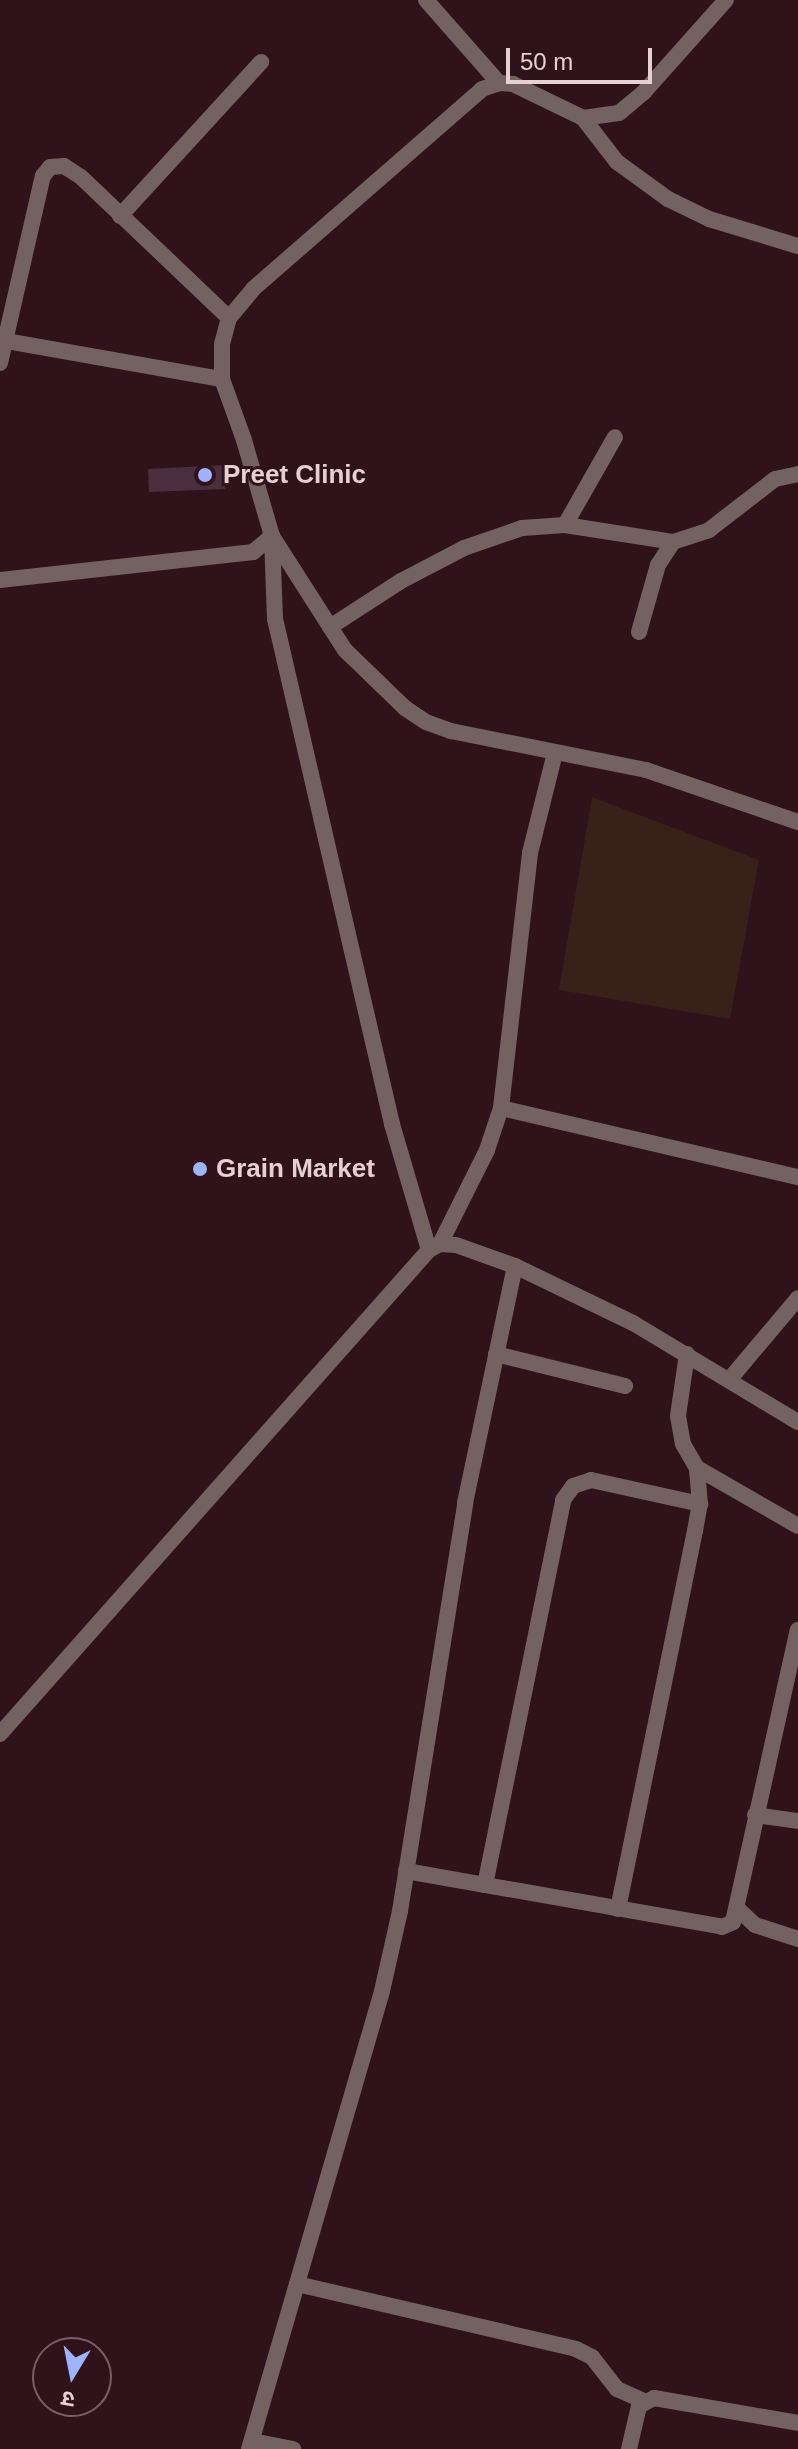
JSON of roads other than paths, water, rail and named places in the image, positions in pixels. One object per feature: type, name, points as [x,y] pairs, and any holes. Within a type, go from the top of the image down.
[{"type":"street","points":[[426,0],[499,83]]},
{"type":"street","points":[[583,118],[619,113],[644,92],[726,0]]},
{"type":"street","points":[[120,216],[261,62]]},
{"type":"street","points":[[434,1247],[392,1124],[275,619],[272,536],[244,440],[222,379],[222,344],[229,318],[253,289],[384,173],[482,89],[499,83],[513,84],[583,118],[617,162],[668,199],[709,219],[798,246]]},
{"type":"street","points":[[0,363],[2,340],[43,176],[50,167],[64,166],[81,177],[229,318]]},
{"type":"street","points":[[2,340],[222,379]]},
{"type":"street","points":[[565,525],[615,437]]},
{"type":"street","points":[[330,627],[401,581],[464,548],[522,528],[565,525],[673,542],[709,530],[775,479],[798,474]]},
{"type":"street","points":[[0,580],[253,552],[272,536]]},
{"type":"street","points":[[272,536],[345,650],[405,708],[426,722],[555,753],[601,758],[646,770],[798,822]]},
{"type":"street","points":[[639,632],[658,565],[673,542]]},
{"type":"street","points":[[0,1734],[434,1247],[487,1150],[501,1108],[530,853],[555,753]]},
{"type":"street","points":[[501,1108],[798,1177]]},
{"type":"street","points":[[434,1247],[456,1245],[515,1266],[633,1323],[798,1422]]},
{"type":"street","points":[[293,2449],[250,2445],[382,1991],[406,1871],[465,1503],[515,1266]]},
{"type":"street","points":[[729,1380],[798,1298]]},
{"type":"street","points":[[496,1354],[625,1386]]},
{"type":"street","points":[[618,1909],[700,1504],[697,1468],[683,1444],[678,1416],[687,1354]]},
{"type":"street","points":[[697,1468],[798,1526]]},
{"type":"street","points":[[485,1885],[563,1500],[573,1486],[591,1480],[700,1504]]},
{"type":"street","points":[[406,1871],[722,1927],[733,1922],[739,1910],[755,1815],[798,1630]]},
{"type":"street","points":[[755,1815],[798,1821]]},
{"type":"street","points":[[739,1910],[755,1925],[798,1939]]},
{"type":"street","points":[[297,2284],[576,2349],[592,2357],[617,2389],[644,2401]]},
{"type":"street","points":[[629,2449],[639,2406],[654,2398],[798,2423]]},
{"type":"place","name":"Preet Clinic","points":[[205,475]]},
{"type":"place","name":"Grain Market","points":[[200,1169]]}]
